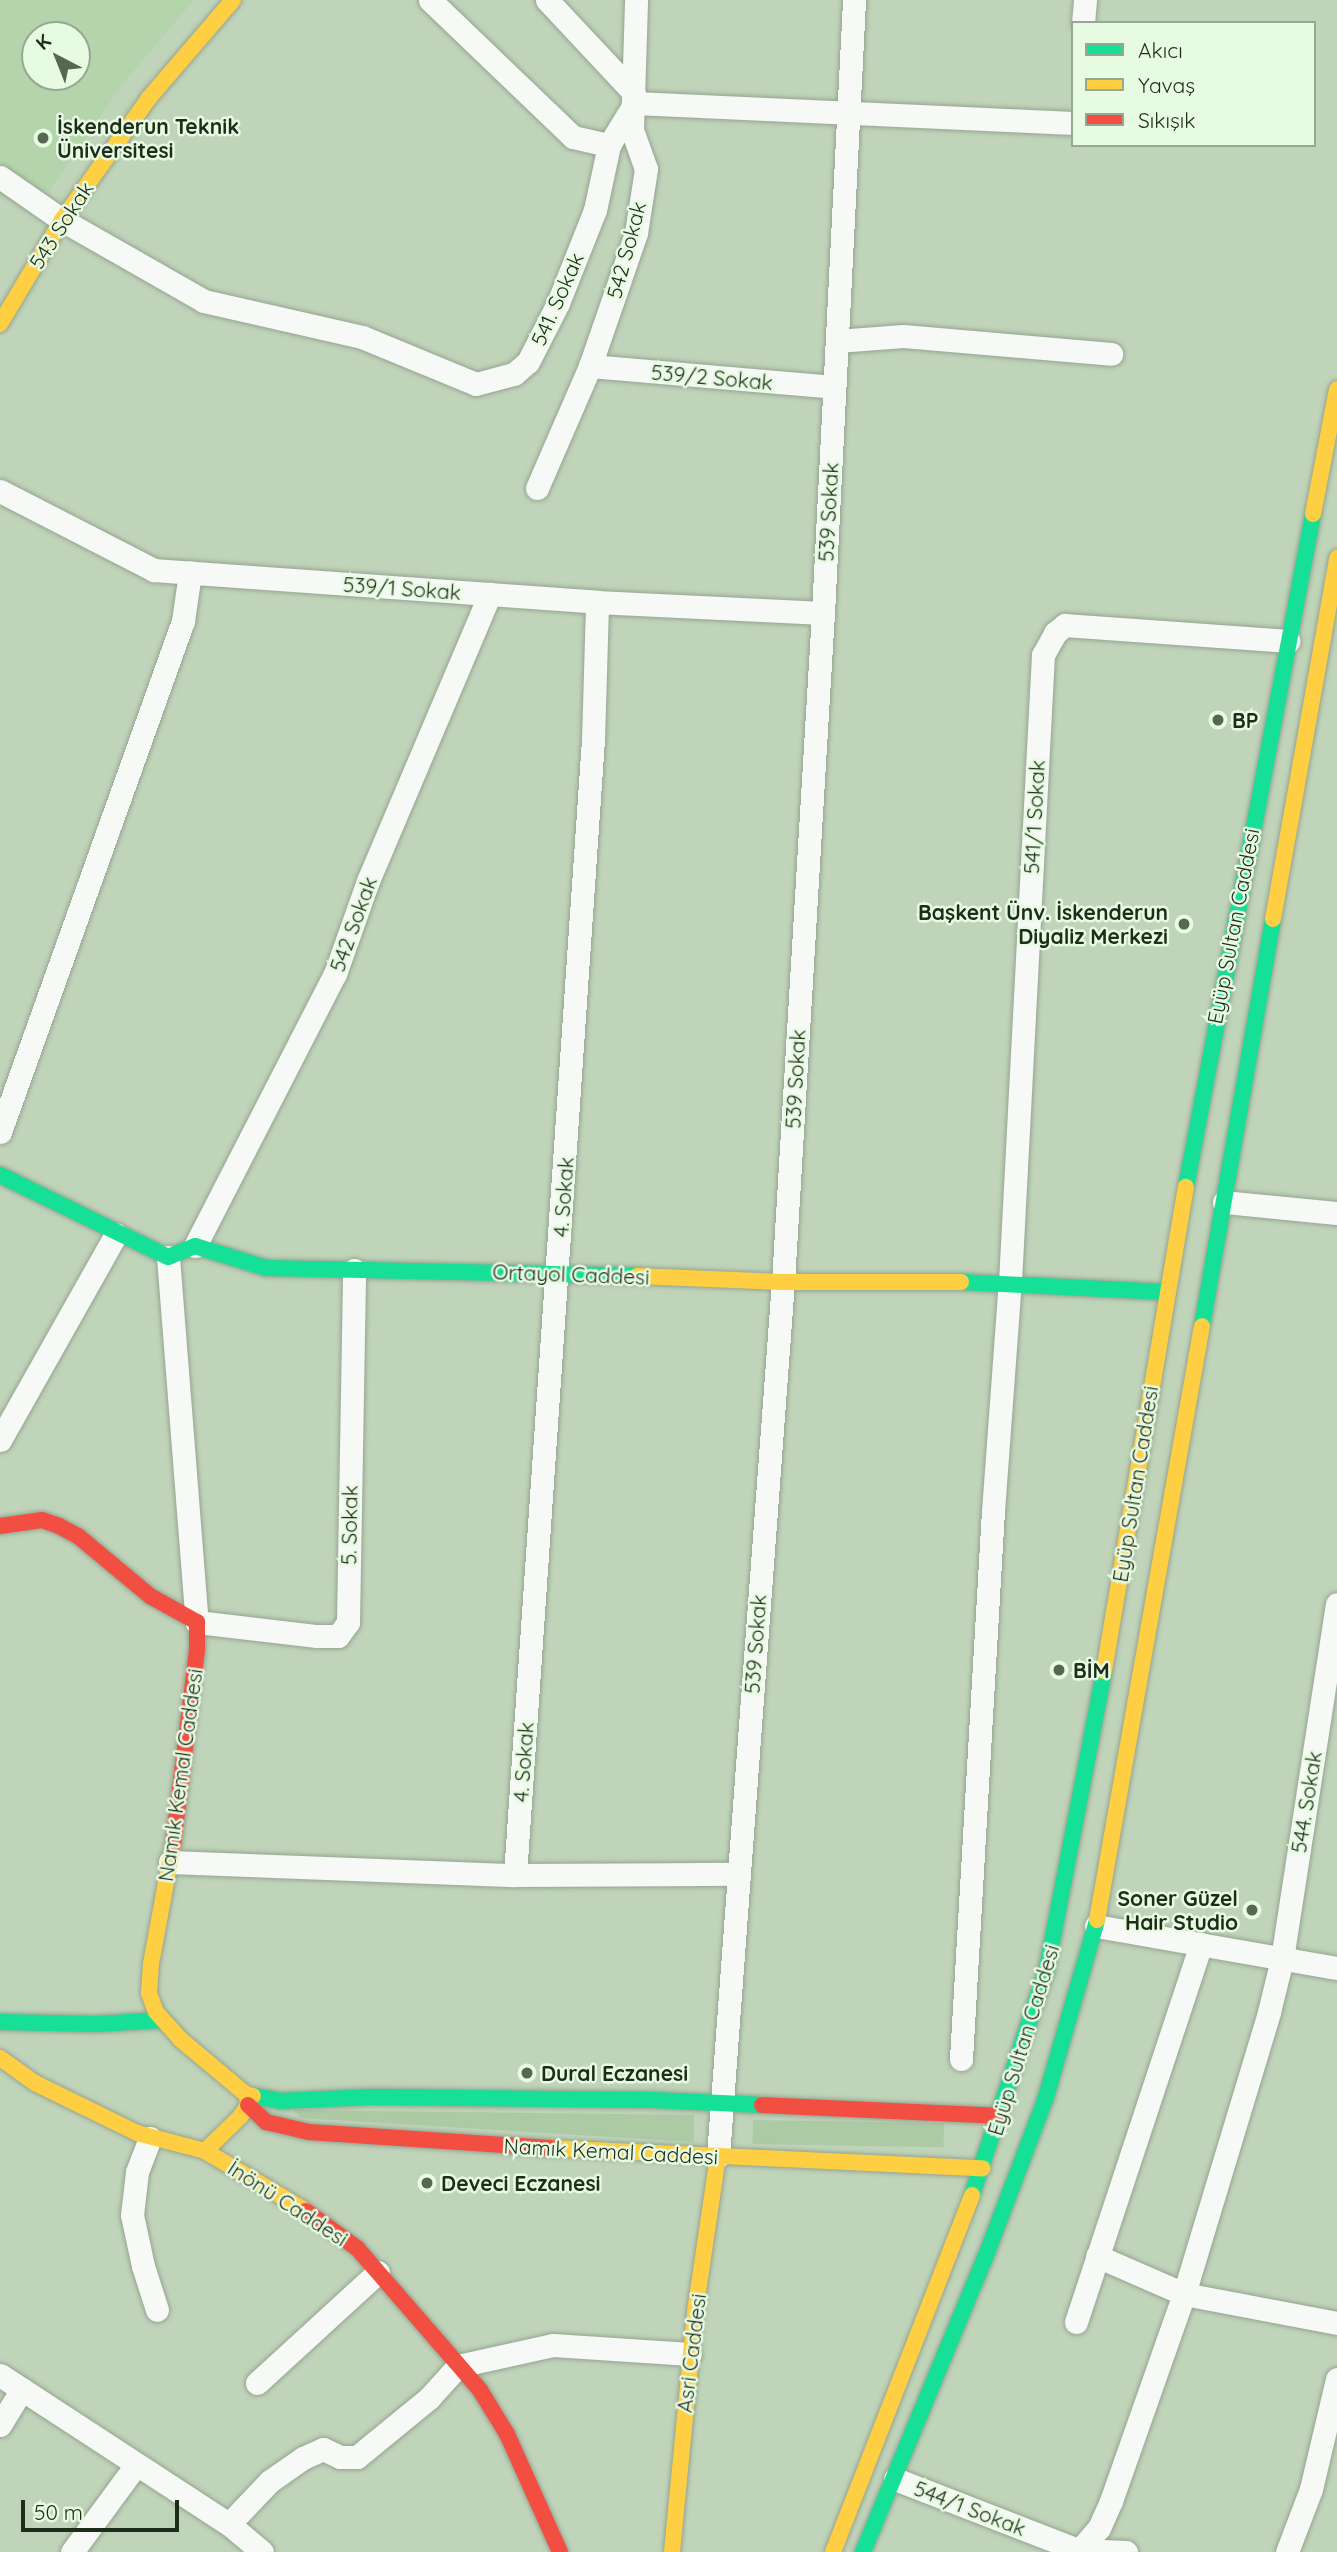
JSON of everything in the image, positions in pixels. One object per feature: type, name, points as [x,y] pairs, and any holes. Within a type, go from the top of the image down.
[{"type":"street","name":"543 Sokak","points":[[0,324],[62,220],[149,98],[233,0]]},
{"type":"street","points":[[430,0],[573,137],[609,145]]},
{"type":"street","points":[[547,0],[634,98],[1071,122]]},
{"type":"street","name":"542 Sokak","points":[[537,488],[590,366],[636,233],[646,169],[632,130],[636,0]]},
{"type":"street","name":"539 Sokak","points":[[718,2156],[783,1282],[823,613],[854,0]]},
{"type":"street","points":[[1083,21],[1085,0]]},
{"type":"street","name":"541. Sokak","points":[[0,177],[62,220],[204,300],[362,337],[477,384],[514,374],[528,362],[558,303],[595,211],[609,145],[634,98]]},
{"type":"street","points":[[837,341],[903,336],[1111,354]]},
{"type":"street","name":"539/2 Sokak","points":[[590,366],[834,387]]},
{"type":"street","name":"Eyüp Sultan Caddesi","points":[[832,2552],[983,2168],[1047,1968],[1098,1707],[1204,1080],[1337,389]]},
{"type":"street","name":"539/1 Sokak","points":[[0,491],[153,570],[597,602],[823,613]]},
{"type":"street","points":[[863,2552],[895,2479],[1046,2097],[1096,1926],[1337,558]]},
{"type":"street","points":[[0,1132],[183,621],[190,573]]},
{"type":"street","name":"542 Sokak","points":[[195,1246],[335,974],[368,881],[490,594]]},
{"type":"street","name":"4. Sokak","points":[[515,1875],[593,740],[597,602]]},
{"type":"street","name":"541/1 Sokak","points":[[1010,1282],[1043,655],[1048,644],[1065,625],[1288,642]]},
{"type":"street","points":[[0,1175],[116,1234],[168,1257],[195,1246]]},
{"type":"street","points":[[1224,1202],[1337,1213]]},
{"type":"street","points":[[0,1440],[116,1234]]},
{"type":"street","name":"Ortayol Caddesi","points":[[195,1246],[266,1268],[558,1272],[783,1282],[1010,1282],[1167,1292]]},
{"type":"street","points":[[168,1257],[197,1622]]},
{"type":"street","name":"5. Sokak","points":[[197,1622],[338,1636],[348,1622],[355,1270]]},
{"type":"street","points":[[961,2059],[988,1580],[1010,1282]]},
{"type":"street","points":[[0,1526],[42,1520],[59,1526],[78,1536],[150,1596],[197,1622]]},
{"type":"street","name":"544. Sokak","points":[[1078,2551],[1099,2528],[1111,2501],[1184,2294],[1282,1959],[1337,1604]]},
{"type":"street","name":"Namık Kemal Caddesi","points":[[197,1622],[197,1650],[184,1768],[148,1983],[151,2003],[163,2020],[247,2100],[266,2122],[309,2132],[471,2144],[983,2168]]},
{"type":"street","points":[[170,1861],[515,1875],[738,1874]]},
{"type":"street","points":[[1096,1926],[1337,1968]]},
{"type":"street","points":[[1076,2322],[1201,1944]]},
{"type":"street","points":[[0,2022],[97,2024],[163,2020]]},
{"type":"street","name":"İnönü Caddesi","points":[[0,2057],[35,2083],[70,2102],[150,2138],[205,2151],[319,2219],[357,2248],[480,2390],[507,2434],[558,2551]]},
{"type":"street","points":[[205,2151],[230,2129],[247,2100],[371,2097],[724,2103],[1001,2116]]},
{"type":"street","points":[[150,2138],[137,2172],[132,2215],[142,2266],[156,2310]]},
{"type":"street","name":"Asri Caddesi","points":[[672,2552],[690,2354],[718,2156]]},
{"type":"street","points":[[1097,2256],[1184,2294],[1337,2323]]},
{"type":"street","points":[[257,2383],[379,2272]]},
{"type":"street","points":[[229,2524],[270,2481],[303,2458],[323,2449],[340,2457],[357,2457],[429,2398],[458,2366],[553,2345],[690,2354]]},
{"type":"street","points":[[0,2375],[229,2524],[262,2552]]},
{"type":"street","points":[[1287,2552],[1311,2489],[1332,2420],[1337,2379]]},
{"type":"street","points":[[0,2425],[22,2389]]},
{"type":"street","points":[[72,2552],[136,2465]]},
{"type":"street","name":"544/1 Sokak","points":[[895,2479],[1078,2551],[1126,2552]]},
{"type":"shaded area","name":"İskenderun Teknik Üniversitesi","points":[[0,0],[194,0],[124,82],[32,216],[0,195]]},
{"type":"shaded area","points":[[293,2110],[694,2115],[694,2142],[301,2118]]},
{"type":"shaded area","points":[[753,2120],[944,2123],[944,2147],[753,2144]]},
{"type":"traffic: fast","points":[[1186,1187],[1313,514]]},
{"type":"traffic: fast","points":[[1202,1326],[1273,919]]},
{"type":"traffic: fast","points":[[0,1175],[168,1257],[195,1246],[266,1268],[637,1276]]},
{"type":"traffic: fast","points":[[961,1282],[1167,1292]]},
{"type":"traffic: fast","points":[[972,2195],[1047,1968],[1104,1671]]},
{"type":"traffic: fast","points":[[863,2552],[985,2258],[1046,2097],[1097,1920]]},
{"type":"traffic: fast","points":[[0,2022],[97,2024],[163,2020]]},
{"type":"traffic: fast","points":[[253,2096],[280,2101],[371,2097],[653,2100],[762,2105]]},
{"type":"traffic: slow","points":[[0,324],[62,220],[149,98],[233,0]]},
{"type":"traffic: slow","points":[[1313,514],[1337,389]]},
{"type":"traffic: slow","points":[[1273,919],[1337,558]]},
{"type":"traffic: slow","points":[[1104,1671],[1186,1187]]},
{"type":"traffic: slow","points":[[637,1276],[783,1282],[961,1282]]},
{"type":"traffic: slow","points":[[1097,1920],[1202,1326]]},
{"type":"traffic: slow","points":[[173,1845],[151,1964],[149,1993],[156,2012],[180,2039],[247,2095],[253,2096]]},
{"type":"traffic: slow","points":[[0,2058],[35,2083],[137,2133],[205,2151],[306,2211]]},
{"type":"traffic: slow","points":[[205,2151],[240,2117],[248,2105],[247,2095]]},
{"type":"traffic: slow","points":[[552,2148],[983,2168]]},
{"type":"traffic: slow","points":[[672,2552],[696,2305],[718,2156]]},
{"type":"traffic: slow","points":[[833,2552],[972,2195]]},
{"type":"traffic: jam","points":[[0,1526],[42,1520],[59,1526],[78,1536],[150,1596],[197,1622],[197,1650],[173,1845]]},
{"type":"traffic: jam","points":[[248,2105],[266,2122],[309,2132],[552,2148]]},
{"type":"traffic: jam","points":[[762,2105],[1001,2116]]},
{"type":"traffic: jam","points":[[306,2211],[357,2248],[480,2390],[507,2434],[560,2552]]},
{"type":"place","name":"İskenderun Teknik Üniversitesi","points":[[43,138]]},
{"type":"place","name":"BP","points":[[1218,720]]},
{"type":"place","name":"Başkent Ünv. İskenderun Diyaliz Merkezi","points":[[1184,924]]},
{"type":"place","name":"BİM","points":[[1059,1670]]},
{"type":"place","name":"Soner Güzel Hair Studio","points":[[1252,1910]]},
{"type":"place","name":"Dural Eczanesi","points":[[527,2073]]},
{"type":"place","name":"Deveci Eczanesi","points":[[427,2183]]}]
